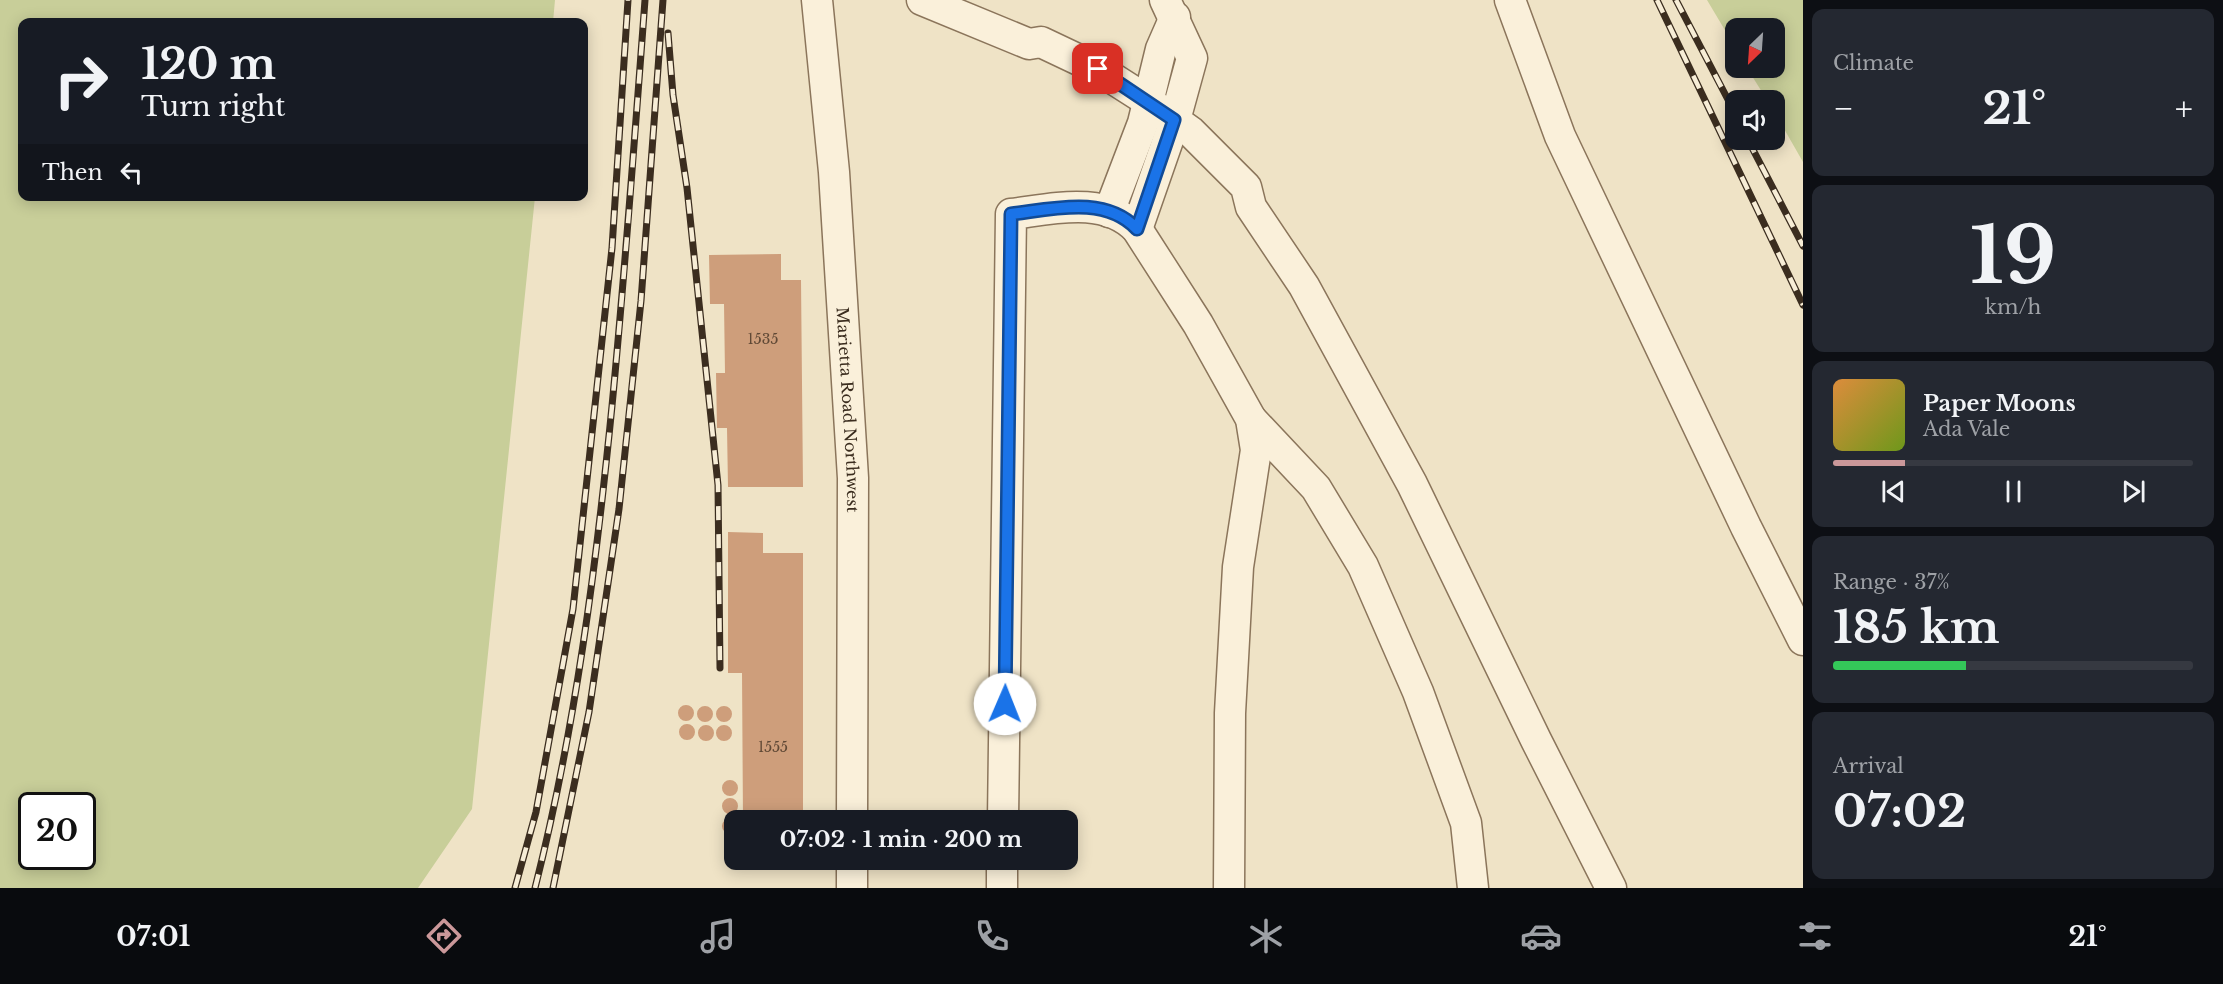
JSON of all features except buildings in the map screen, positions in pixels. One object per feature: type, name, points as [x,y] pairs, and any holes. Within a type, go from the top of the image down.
[{"type":"street","name":"Marietta Road Northwest","points":[[817,0],[834,172],[853,478],[852,810]]},
{"type":"street","points":[[922,0],[1029,44],[1041,42],[1098,69],[1158,121],[1182,149],[1234,197],[1251,207],[1304,286],[1412,484],[1536,740],[1611,888]]},
{"type":"street","points":[[1509,0],[1560,136],[1746,527],[1803,640]]},
{"type":"street","points":[[1137,229],[1158,121],[1161,49],[1170,9]]},
{"type":"street","points":[[1109,212],[1158,121]]},
{"type":"street","points":[[1003,810],[1011,214],[1086,206],[1125,217],[1137,229],[1198,324],[1251,419],[1316,488],[1363,566],[1418,692],[1466,823],[1473,888]]},
{"type":"street","points":[[1229,888],[1230,713],[1238,567],[1256,450],[1251,419]]},
{"type":"street","points":[[852,870],[852,888]]},
{"type":"street","points":[[1002,870],[1002,888]]},
{"type":"green space","points":[[0,0],[555,0],[553,18],[18,18],[18,201],[535,201],[472,809],[418,888],[0,888]]},
{"type":"green space","points":[[1707,0],[1803,0],[1803,162],[1785,130],[1785,90],[1761,90],[1753,78],[1785,78],[1785,18],[1725,18],[1725,30]]},
{"type":"railway","points":[[515,888],[536,812],[573,609],[612,248],[628,0]]},
{"type":"railway","points":[[535,888],[573,709],[599,527],[621,305],[645,0]]},
{"type":"railway","points":[[553,888],[589,712],[619,509],[641,301],[663,0]]},
{"type":"railway","points":[[1657,0],[1803,305]]},
{"type":"railway","points":[[1676,0],[1725,94]]},
{"type":"railway","points":[[668,33],[673,95],[687,188],[718,485],[720,668]]},
{"type":"railway","points":[[1753,150],[1803,246]]},
{"type":"route","points":[[1005,704],[1011,214],[1086,206],[1125,217],[1137,229],[1174,120],[1098,69]]}]
